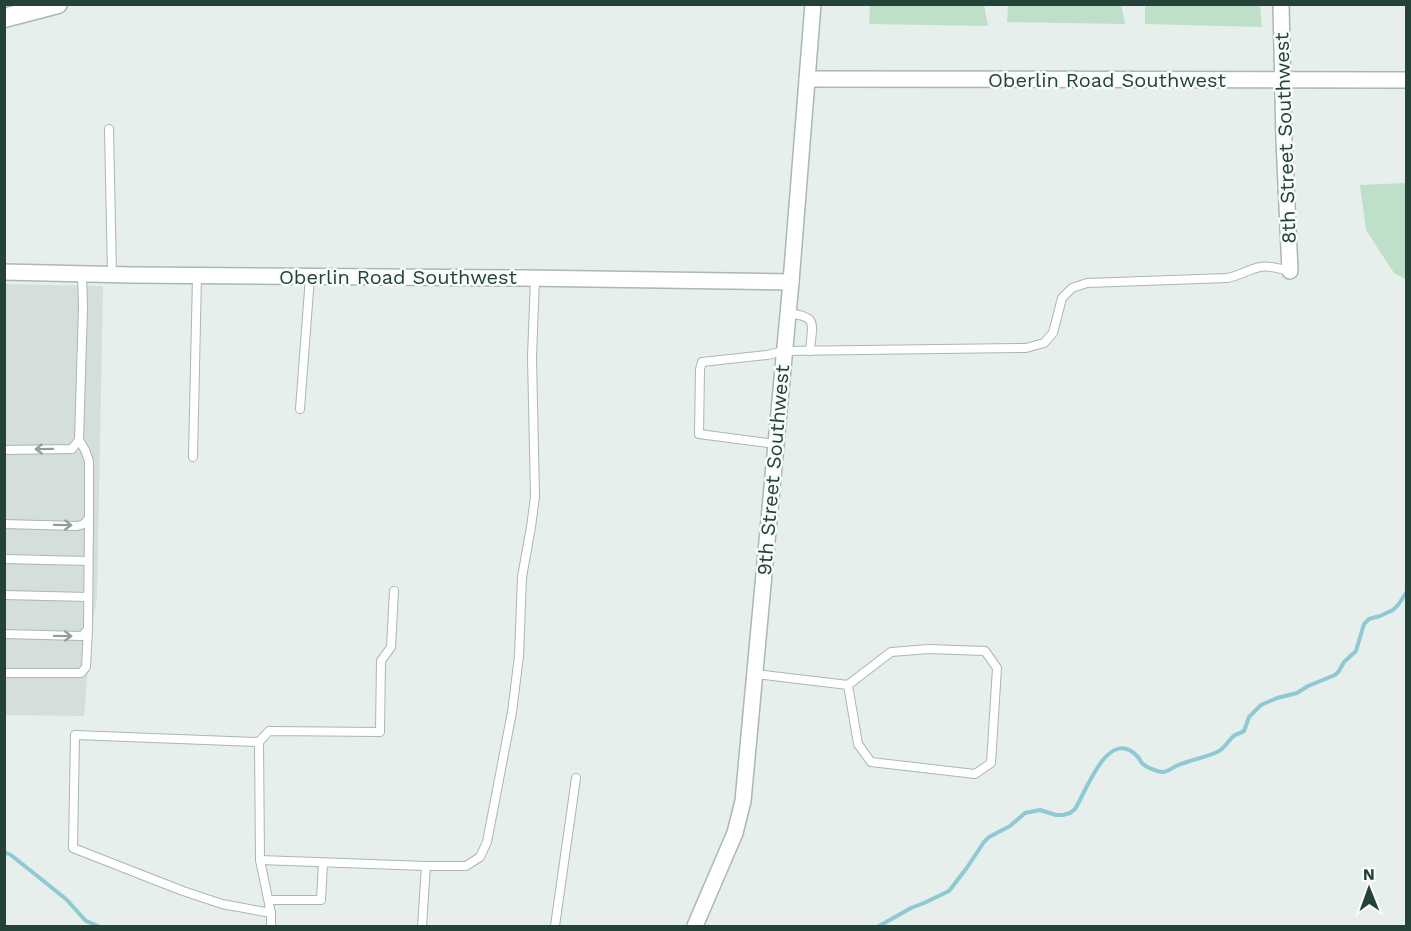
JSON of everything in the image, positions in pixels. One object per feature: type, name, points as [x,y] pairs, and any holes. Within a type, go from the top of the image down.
[{"type":"main road","points":[[4,18],[58,4]]},
{"type":"street","name":"9th Street Southwest","points":[[695,927],[726,854],[740,817],[743,801],[791,282],[813,4]]},
{"type":"street","name":"8th Street Southwest","points":[[1281,4],[1290,271]]},
{"type":"street","name":"Oberlin Road Southwest","points":[[807,79],[1407,80]]},
{"type":"street","name":"Oberlin Road Southwest","points":[[4,272],[791,282]]},
{"type":"lane","points":[[109,129],[112,275]]},
{"type":"lane","points":[[776,444],[699,434],[702,362],[768,355],[784,351],[1026,348],[1044,343],[1053,333],[1062,298],[1072,288],[1087,283],[1227,278],[1260,267],[1290,271]]},
{"type":"lane","points":[[4,450],[72,449],[79,440],[82,274]]},
{"type":"lane","points":[[193,457],[197,276]]},
{"type":"lane","points":[[300,410],[310,276]]},
{"type":"lane","points":[[260,860],[466,866],[480,857],[487,842],[512,712],[519,656],[522,577],[535,497],[532,357],[535,278]]},
{"type":"lane","points":[[788,313],[804,315],[811,320],[810,351]]},
{"type":"lane","points":[[4,673],[81,673],[86,667],[89,461],[86,450],[79,440]]},
{"type":"lane","points":[[4,524],[77,526],[84,524],[88,518]]},
{"type":"lane","points":[[4,559],[88,561]]},
{"type":"lane","points":[[271,927],[269,900],[260,860],[259,742],[269,731],[380,732],[381,661],[392,647],[394,591]]},
{"type":"lane","points":[[4,595],[88,597]]},
{"type":"lane","points":[[4,634],[82,636],[88,629]]},
{"type":"lane","points":[[755,674],[848,685],[891,652],[929,649],[984,651],[997,668],[991,763],[975,774],[871,762],[858,744],[848,685]]},
{"type":"lane","points":[[259,742],[75,735],[73,848],[222,904],[271,913]]},
{"type":"lane","points":[[555,927],[576,778]]},
{"type":"lane","points":[[269,900],[321,900],[323,862]]},
{"type":"lane","points":[[422,927],[426,866]]},
{"type":"shaded area","points":[[5,284],[103,286],[97,598],[91,633],[84,716],[5,715]]},
{"type":"green space","points":[[984,4],[988,26],[869,24],[870,5]]},
{"type":"green space","points":[[1121,4],[1125,24],[1007,22],[1008,5]]},
{"type":"green space","points":[[1145,5],[1260,5],[1262,27],[1145,24]]},
{"type":"green space","points":[[1406,183],[1406,279],[1394,273],[1366,230],[1360,185]]},
{"type":"waterway","points":[[879,926],[949,891],[984,842],[1010,826],[1025,813],[1040,810],[1056,815],[1070,813],[1075,809],[1099,765],[1117,749],[1126,749],[1145,765],[1163,772],[1219,751],[1235,735],[1244,731],[1249,717],[1261,705],[1297,693],[1335,675],[1356,651],[1364,624],[1369,619],[1393,610],[1406,593]]},
{"type":"waterway","points":[[4,852],[11,855],[66,899],[86,921],[98,926]]}]
